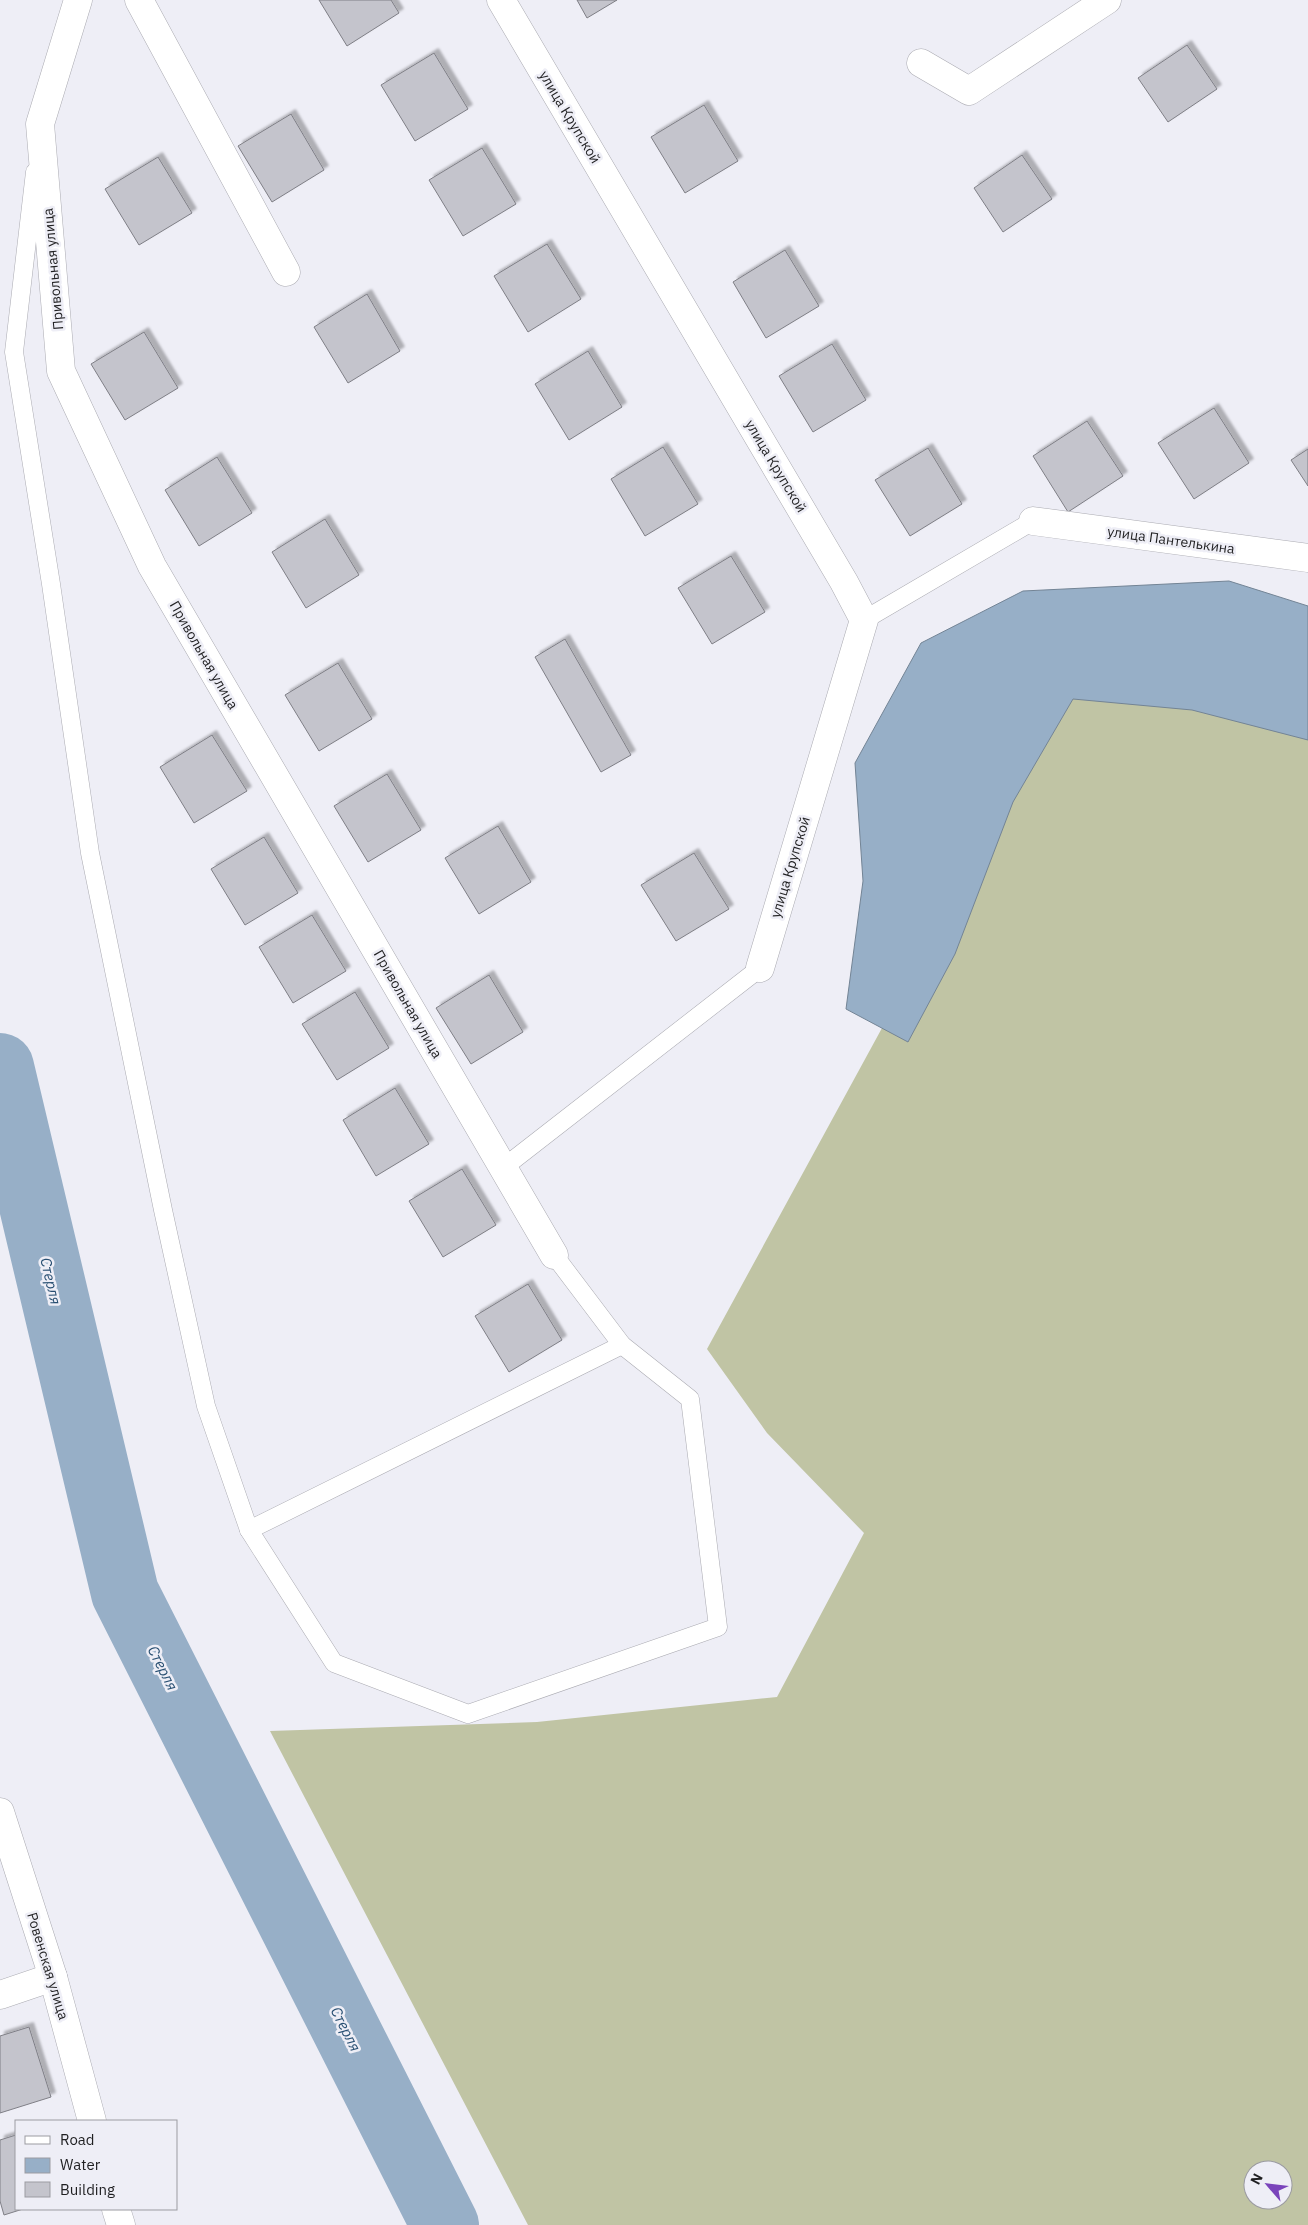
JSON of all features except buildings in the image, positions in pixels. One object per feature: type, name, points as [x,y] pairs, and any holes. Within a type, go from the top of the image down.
[{"type":"street","name":"Привольная улица","points":[[78,0],[40,124],[62,371],[152,566],[554,1255]]},
{"type":"street","points":[[139,0],[286,272]]},
{"type":"street","name":"улица Крупской","points":[[501,0],[844,582],[864,620],[760,968]]},
{"type":"street","points":[[921,63],[969,91],[1107,0]]},
{"type":"street","name":"улица Пантелькина","points":[[1033,521],[1308,558]]},
{"type":"street","name":"Ровенская улица","points":[[0,1812],[53,1977],[92,2120]]},
{"type":"street","points":[[0,1995],[53,1977]]},
{"type":"street","points":[[116,2210],[121,2225]]},
{"type":"lane","points":[[40,124],[14,352],[51,584],[90,853],[119,1004],[206,1406],[249,1530],[334,1662],[468,1714],[718,1627],[690,1399],[622,1345],[554,1255]]},
{"type":"lane","points":[[864,620],[1033,521]]},
{"type":"lane","points":[[504,1168],[760,968]]},
{"type":"lane","points":[[249,1530],[622,1345]]},
{"type":"green space","points":[[1004,682],[1308,709],[1308,2225],[528,2225],[270,1731],[537,1722],[777,1697],[864,1533],[767,1433],[707,1349],[882,1028],[929,804]]},
{"type":"water","points":[[1229,581],[1308,606],[1308,740],[1192,710],[1073,699],[1013,802],[955,954],[908,1042],[846,1009],[863,881],[855,763],[921,643],[1023,591]]},
{"type":"waterway","name":"Стерля","points":[[0,1067],[125,1593],[445,2225]]}]
